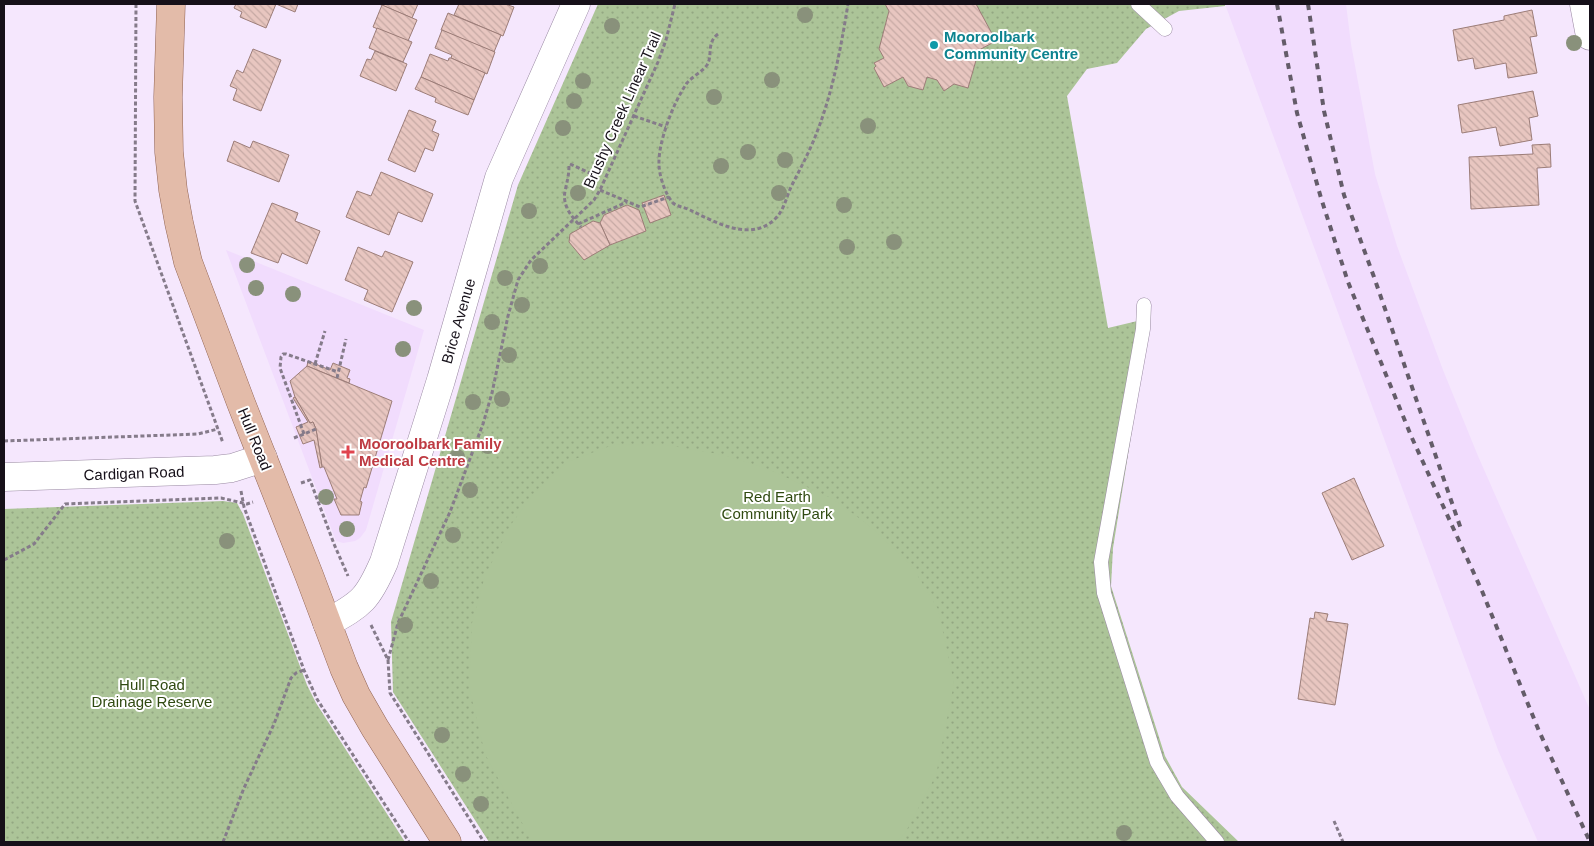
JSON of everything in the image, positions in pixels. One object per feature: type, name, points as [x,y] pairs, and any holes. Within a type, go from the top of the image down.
[{"type":"main road","name":"Hull Road","points":[[171,4],[168,97],[169,152],[178,223],[188,262],[356,694],[375,728],[448,842]]},
{"type":"street","name":"Brice Avenue","points":[[327,623],[360,603],[373,586],[384,562],[438,390],[499,178],[576,4]]},
{"type":"street","points":[[1584,4],[1590,36]]},
{"type":"street","name":"Cardigan Road","points":[[4,477],[215,470],[232,468],[263,458]]},
{"type":"lane","points":[[1138,4],[1165,29]]},
{"type":"lane","points":[[1144,305],[1143,329],[1101,562],[1104,593],[1157,762],[1177,796],[1217,842]]},
{"type":"path","name":"Brushy Creek Linear Trail","points":[[388,660],[398,623],[450,512],[482,424],[494,383],[513,292],[518,280],[531,260],[594,200],[600,190],[658,62],[675,4]]},
{"type":"path","points":[[718,34],[712,42],[708,64],[687,83],[666,127],[658,162],[669,197],[674,203],[712,221],[746,231],[753,231],[773,221],[780,213],[818,131],[832,82],[848,4]]},
{"type":"path","points":[[634,116],[666,127]]},
{"type":"path","points":[[581,227],[567,209],[564,199],[569,176],[569,165],[596,176]]},
{"type":"path","points":[[600,190],[640,208],[669,197]]},
{"type":"path","points":[[616,197],[619,207]]},
{"type":"path","points":[[578,224],[627,202]]},
{"type":"path","points":[[315,364],[325,331]]},
{"type":"path","points":[[337,378],[346,339]]},
{"type":"path","points":[[304,434],[282,376],[279,363],[281,357],[283,354],[286,354],[338,372]]},
{"type":"path","points":[[4,441],[198,434],[218,430]]},
{"type":"path","points":[[294,438],[316,430]]},
{"type":"path","points":[[302,483],[310,480],[338,554]]},
{"type":"path","points":[[241,491],[243,503],[304,670],[317,699],[409,842]]},
{"type":"path","points":[[4,560],[34,544],[65,504],[221,498],[237,500],[243,503],[252,502]]},
{"type":"path","points":[[379,642],[388,660],[390,693],[484,842]]},
{"type":"path","points":[[223,842],[244,788],[274,724],[288,684],[296,673],[304,670]]},
{"type":"path","points":[[1334,821],[1343,842]]},
{"type":"shaded area","points":[[1225,4],[1346,4],[1351,44],[1375,174],[1397,246],[1443,370],[1478,456],[1590,710],[1590,842],[1538,842],[1498,750]]},
{"type":"shaded area","points":[[226,250],[424,330],[366,530],[355,541],[343,543],[336,541]]},
{"type":"green space","name":"Red Earth Community Park","points":[[598,4],[1225,4],[1225,6],[1179,11],[1146,29],[1117,63],[1087,69],[1067,96],[1108,328],[1150,318],[1113,548],[1111,586],[1165,756],[1182,787],[1239,842],[489,842],[393,692],[391,622],[518,185]]},
{"type":"green space","points":[[661,444],[724,455],[768,469],[833,499],[871,527],[911,565],[938,609],[954,683],[936,775],[904,835],[895,842],[537,842],[527,832],[485,754],[469,687],[472,623],[485,576],[510,526],[534,493],[567,462],[613,445]]},
{"type":"green space","name":"Hull Road Drainage Reserve","points":[[223,501],[237,503],[243,514],[307,685],[316,703],[405,842],[4,842],[4,509]]},
{"type":"building","points":[[236,4],[276,4],[266,28],[240,17],[242,12],[234,8]]},
{"type":"building","points":[[276,4],[298,4],[295,12]]},
{"type":"building","points":[[379,4],[418,4],[412,18]]},
{"type":"building","points":[[459,4],[505,4],[514,7],[503,36],[454,15]]},
{"type":"building","name":"Mooroolbark Community Centre","points":[[885,4],[976,4],[996,41],[979,50],[968,88],[954,84],[944,91],[937,80],[927,77],[923,90],[908,86],[903,77],[884,87],[874,68],[876,66],[874,63],[884,58],[879,49],[889,11]]},
{"type":"building","points":[[382,5],[417,20],[408,41],[373,27]]},
{"type":"building","points":[[1532,10],[1537,36],[1530,37],[1537,73],[1508,78],[1506,63],[1475,69],[1473,58],[1458,61],[1453,30],[1504,20],[1504,16]]},
{"type":"building","points":[[448,13],[501,35],[494,52],[441,30]]},
{"type":"building","points":[[377,28],[412,42],[403,62],[369,48]]},
{"type":"building","points":[[442,30],[495,52],[487,74],[451,58],[452,55],[435,48]]},
{"type":"building","points":[[253,49],[281,60],[261,111],[233,100],[237,89],[230,86],[237,70],[243,73]]},
{"type":"building","points":[[375,51],[407,64],[396,91],[360,76],[367,59],[371,60]]},
{"type":"building","points":[[430,54],[448,61],[451,58],[485,73],[474,100],[421,77]]},
{"type":"building","points":[[421,77],[474,100],[468,115],[435,102],[436,98],[415,89]]},
{"type":"building","points":[[1533,91],[1538,116],[1529,118],[1532,140],[1500,146],[1496,127],[1462,133],[1458,105]]},
{"type":"building","points":[[409,110],[436,121],[432,131],[439,134],[433,151],[425,148],[415,172],[388,160]]},
{"type":"building","points":[[234,141],[250,148],[253,141],[289,155],[279,182],[227,161]]},
{"type":"building","points":[[1550,144],[1551,167],[1537,168],[1539,205],[1471,209],[1469,157],[1533,154],[1532,145]]},
{"type":"building","points":[[381,172],[433,194],[422,222],[398,212],[389,235],[346,217],[357,191],[371,196]]},
{"type":"building","points":[[664,195],[671,215],[650,223],[642,203]]},
{"type":"building","points":[[272,203],[298,213],[295,221],[320,231],[307,264],[282,253],[278,263],[251,253]]},
{"type":"building","points":[[627,205],[639,210],[646,231],[610,245],[600,223],[604,215]]},
{"type":"building","points":[[593,221],[600,223],[610,245],[584,260],[569,242],[570,234]]},
{"type":"building","points":[[358,247],[382,257],[385,251],[413,262],[392,312],[364,300],[368,290],[345,280]]},
{"type":"building","points":[[308,361],[330,370],[333,363],[350,370],[347,378],[350,379],[349,383],[307,366]]},
{"type":"building","name":"Mooroolbark Family Medical Centre","points":[[307,366],[392,401],[366,488],[364,487],[359,515],[341,515],[334,499],[337,499],[324,467],[322,467],[316,429],[313,422],[310,423],[295,397],[290,381]]},
{"type":"building","points":[[295,397],[310,423],[313,422],[316,429],[322,467],[320,468],[314,440],[303,444],[296,427],[308,422],[293,398]]},
{"type":"building","points":[[1354,478],[1384,546],[1352,560],[1322,493]]},
{"type":"building","points":[[1315,612],[1328,614],[1326,621],[1348,624],[1335,705],[1298,699],[1310,618],[1314,619]]},
{"type":"railway","points":[[1277,4],[1297,113],[1321,198],[1348,282],[1412,438],[1482,591],[1539,731],[1590,842]]},
{"type":"railway","points":[[1308,4],[1324,111],[1344,195],[1462,532]]},
{"type":"place","name":"Mooroolbark Community Centre","points":[[934,45]]},
{"type":"place","name":"Mooroolbark Family Medical Centre","points":[[348,452]]}]
